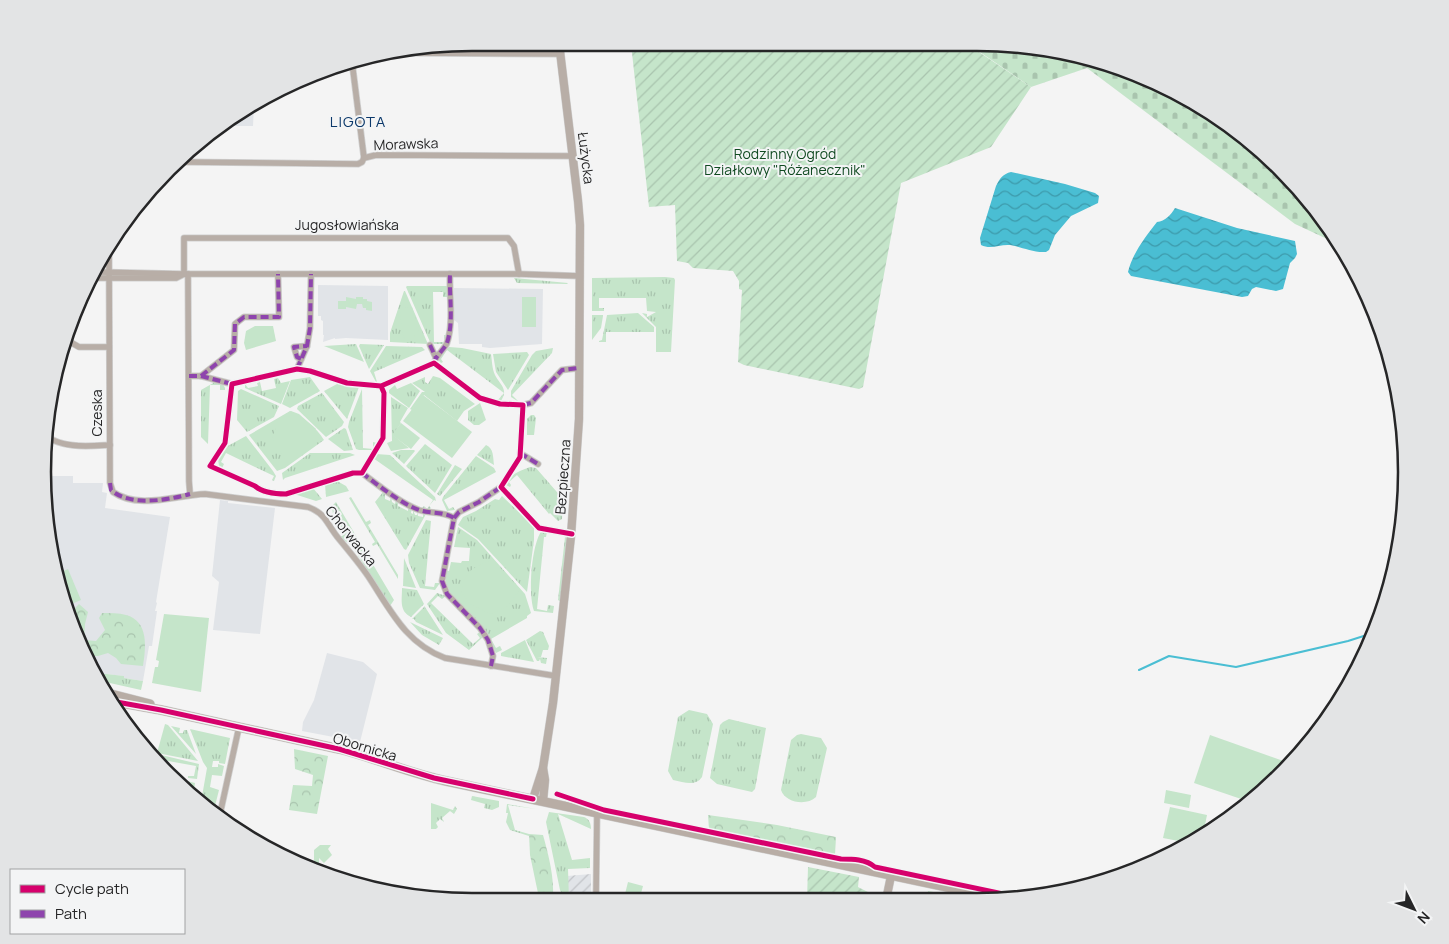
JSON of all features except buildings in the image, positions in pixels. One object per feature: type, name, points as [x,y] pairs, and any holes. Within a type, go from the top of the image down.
[{"type":"main road","name":"Obornicka","points":[[115,694],[150,704],[161,710]]},
{"type":"main road","name":"Obornicka","points":[[121,704],[161,710],[350,752],[403,770],[434,778],[974,893]]},
{"type":"street","name":"Łużycka","points":[[560,51],[579,209],[580,276]]},
{"type":"street","points":[[434,53],[561,54]]},
{"type":"street","points":[[353,69],[364,158]]},
{"type":"street","name":"Morawska","points":[[188,162],[358,164],[364,158],[376,155],[572,156]]},
{"type":"street","name":"Jugosłowiańska","points":[[186,274],[184,238],[508,238],[514,246],[519,274]]},
{"type":"street","name":"Czeska","points":[[108,262],[110,487],[118,495],[144,501],[173,499],[190,494]]},
{"type":"street","points":[[102,273],[108,275]]},
{"type":"street","points":[[100,277],[108,275],[145,275],[176,278],[186,274],[519,274],[580,276]]},
{"type":"street","points":[[186,274],[190,494]]},
{"type":"street","points":[[201,376],[234,350],[235,324],[244,316],[279,317],[278,274]]},
{"type":"street","points":[[297,370],[307,346],[310,328],[311,274]]},
{"type":"street","points":[[189,376],[201,376],[232,384],[297,370],[310,371],[347,383],[382,386],[434,360],[446,345],[449,333],[450,274]]},
{"type":"street","name":"Bezpieczna","points":[[538,800],[556,676],[572,534],[579,419],[580,276]]},
{"type":"street","points":[[72,343],[80,346],[109,347]]},
{"type":"street","points":[[430,345],[434,360],[480,398],[500,404],[524,405],[531,403],[562,370],[579,368]]},
{"type":"street","points":[[301,359],[297,357],[294,346],[307,346]]},
{"type":"street","points":[[232,384],[225,443],[210,466],[260,490],[279,494],[286,494],[353,473],[362,472],[378,485],[414,508],[447,514],[454,518]]},
{"type":"street","points":[[362,472],[383,438],[384,393],[382,386]]},
{"type":"street","points":[[492,666],[493,656],[488,640],[480,628],[447,594],[442,582],[454,518],[459,512],[479,502],[501,487],[519,461],[524,405]]},
{"type":"street","points":[[53,439],[60,443],[73,445],[110,445]]},
{"type":"street","points":[[520,453],[538,464]]},
{"type":"street","points":[[501,487],[539,528],[572,534]]},
{"type":"street","name":"Chorwacka","points":[[190,494],[205,494],[298,506],[318,511],[323,515],[337,538],[367,574],[397,621],[418,644],[445,658],[556,676]]},
{"type":"street","points":[[221,810],[239,727]]},
{"type":"street","points":[[596,893],[597,814]]},
{"type":"street","points":[[887,893],[891,876]]},
{"type":"shaded area","points":[[254,113],[253,126],[232,126]]},
{"type":"shaded area","points":[[318,285],[388,286],[388,340],[335,338],[323,342],[323,321],[321,316],[318,316]]},
{"type":"shaded area","points":[[454,288],[543,289],[542,344],[490,348],[482,347],[482,344],[459,344],[458,323],[454,320]]},
{"type":"shaded area","points":[[51,476],[73,476],[73,483],[103,483],[102,492],[107,493],[105,508],[170,517],[156,602],[155,611],[157,611],[152,646],[149,646],[143,681],[124,678],[123,676],[103,674],[83,633],[59,554],[52,500]]},
{"type":"shaded area","points":[[220,500],[228,501],[228,503],[275,508],[260,634],[213,630],[219,582],[212,576]]},
{"type":"shaded area","points":[[327,653],[363,662],[377,674],[360,742],[302,731],[303,722],[314,700]]},
{"type":"shaded area","points":[[591,874],[591,893],[568,893],[567,876]]},
{"type":"green space","name":"Rodzinny Ogród Działkowy \"Różanecznik\"","points":[[632,51],[977,51],[1031,87],[991,147],[901,183],[863,387],[859,389],[744,365],[738,362],[742,290],[739,289],[739,281],[733,271],[693,268],[688,263],[677,261],[675,205],[649,207]]},
{"type":"green space","points":[[978,51],[1005,52],[1059,59],[1138,83],[1163,95],[1211,122],[1275,174],[1311,216],[1328,239],[1295,224],[1087,68],[1031,87]]},
{"type":"green space","points":[[514,278],[568,283],[517,283]]},
{"type":"green space","points":[[592,278],[674,278],[675,280],[671,352],[656,352],[656,327],[642,313],[647,314],[647,317],[656,312],[647,311],[646,298],[599,298],[599,308],[604,308],[604,311],[592,311]]},
{"type":"green space","points":[[407,286],[448,286],[448,297],[443,297],[443,292],[433,292],[434,342],[444,342],[443,344],[430,342]]},
{"type":"green space","points":[[404,291],[428,344],[390,342],[390,333]]},
{"type":"green space","points":[[346,297],[356,299],[356,297],[363,297],[363,299],[367,299],[367,301],[372,302],[372,311],[363,308],[362,304],[357,304],[356,309],[346,307],[346,309],[338,309],[338,301],[346,301]]},
{"type":"green space","points":[[522,297],[536,297],[536,327],[522,327]]},
{"type":"green space","points":[[412,307],[419,329],[414,337],[406,341],[402,330],[401,308]]},
{"type":"green space","points":[[638,313],[654,327],[654,332],[606,332],[606,342],[599,342],[602,340],[607,315]]},
{"type":"green space","points":[[592,315],[603,316],[601,328],[592,340]]},
{"type":"green space","points":[[255,326],[273,326],[276,341],[246,350],[244,343],[246,331]]},
{"type":"green space","points":[[356,344],[364,362],[324,346]]},
{"type":"green space","points":[[360,344],[384,345],[369,369],[359,346]]},
{"type":"green space","points":[[386,346],[422,347],[425,350],[374,372],[376,382],[370,371]]},
{"type":"green space","points":[[449,347],[491,354],[494,373],[503,387],[504,393],[447,350],[441,359],[443,362],[439,361],[439,357]]},
{"type":"green space","points":[[553,348],[552,353],[512,395],[519,402],[511,397],[511,391],[532,355],[536,351]]},
{"type":"green space","points":[[527,352],[529,355],[508,390],[496,372],[493,354]]},
{"type":"green space","points":[[433,376],[440,378],[475,404],[464,411],[457,421],[424,395],[412,410],[410,409],[422,392],[425,392],[412,383],[425,377],[425,382],[428,384]]},
{"type":"green space","points":[[310,377],[320,391],[290,408],[282,404],[291,380]]},
{"type":"green space","points":[[278,378],[281,383],[290,381],[281,404],[245,388],[245,384],[248,388],[258,386],[257,383],[260,382],[262,391],[276,388],[274,379]]},
{"type":"green space","points":[[215,382],[223,384],[225,390],[220,390],[220,385],[210,385],[208,444],[201,437],[201,390]]},
{"type":"green space","points":[[411,383],[420,391],[409,408],[389,393],[389,390],[395,385],[397,389]]},
{"type":"green space","points":[[337,384],[359,387],[347,419],[324,391]]},
{"type":"green space","points":[[241,389],[279,406],[274,417],[247,432],[237,420],[238,391]]},
{"type":"green space","points":[[362,389],[363,448],[373,449],[373,442],[377,443],[374,450],[356,449],[348,427]]},
{"type":"green space","points":[[322,393],[344,422],[342,426],[326,437],[297,409],[298,406]]},
{"type":"green space","points":[[504,393],[503,397],[501,401],[497,401]]},
{"type":"green space","points":[[423,395],[472,432],[452,458],[403,421]]},
{"type":"green space","points":[[391,397],[408,408],[393,435],[409,448],[391,451],[387,443],[392,441]]},
{"type":"green space","points":[[480,403],[486,420],[479,425],[474,425],[468,420],[468,411]]},
{"type":"green space","points":[[290,411],[309,423],[324,440],[285,468],[277,471],[249,435]]},
{"type":"green space","points":[[291,411],[299,414],[316,429],[285,459],[272,438],[279,419]]},
{"type":"green space","points":[[534,415],[536,418],[534,435],[527,435],[527,419]]},
{"type":"green space","points":[[401,423],[420,438],[411,449],[392,435]]},
{"type":"green space","points":[[344,428],[353,450],[344,451],[328,439]]},
{"type":"green space","points":[[246,436],[273,471],[276,476],[274,481],[272,480],[274,476],[226,453],[221,462],[224,464],[222,468],[219,466],[218,459],[223,449]]},
{"type":"green space","points":[[425,444],[452,465],[435,493],[406,466]]},
{"type":"green space","points":[[486,445],[492,451],[494,465],[477,455]]},
{"type":"green space","points":[[401,450],[415,451],[404,464],[392,453]]},
{"type":"green space","points":[[310,453],[350,453],[355,455],[283,480],[282,473]]},
{"type":"green space","points":[[376,454],[390,455],[435,497],[436,501],[434,500],[429,506],[433,500],[373,458]]},
{"type":"green space","points":[[476,456],[494,468],[496,472],[444,500],[449,509],[453,507],[455,510],[447,511],[442,500],[443,497]]},
{"type":"green space","points":[[455,465],[462,469],[440,496],[437,494]]},
{"type":"green space","points":[[530,467],[536,468],[563,499],[562,519],[558,521],[549,514],[517,475],[509,482],[510,487],[506,485],[512,476]]},
{"type":"green space","points":[[337,481],[346,486],[349,491],[326,497],[325,484]]},
{"type":"green space","points":[[313,488],[322,499],[316,501],[294,494]]},
{"type":"green space","points":[[383,492],[385,499],[390,501],[391,496],[392,502],[395,504],[396,499],[398,501],[398,506],[408,511],[408,506],[412,508],[411,513],[413,514],[413,509],[415,515],[417,515],[417,511],[418,516],[423,517],[423,513],[426,514],[406,550],[375,502]]},
{"type":"green space","points":[[502,496],[534,527],[527,592],[478,539],[458,525],[463,517],[495,499],[499,500]]},
{"type":"green space","points":[[351,497],[366,522],[370,520],[371,523],[368,525],[398,575],[398,579],[377,544],[373,546],[372,544],[375,542],[349,498]]},
{"type":"green space","points":[[336,502],[394,600],[390,606],[352,546],[340,537],[345,534],[333,515],[332,506]]},
{"type":"green space","points":[[426,520],[431,521],[425,586],[434,587],[435,583],[440,583],[435,590],[420,588],[409,563],[408,555]]},
{"type":"green space","points":[[458,527],[477,540],[525,594],[531,613],[527,618],[491,639],[496,648],[500,646],[502,650],[496,653],[479,624],[453,597],[445,580],[445,570],[449,571],[451,562],[461,563],[462,561],[469,561],[470,548],[454,547]]},
{"type":"green space","points":[[542,530],[547,532],[546,537],[544,537],[537,609],[547,611],[548,605],[554,606],[553,613],[534,611],[532,603],[533,558],[538,537]]},
{"type":"green space","points":[[565,537],[568,539],[561,602],[558,600]]},
{"type":"green space","points":[[404,558],[416,588],[403,586]]},
{"type":"green space","points":[[492,559],[520,589],[508,606],[491,614],[470,604],[461,592],[468,573]]},
{"type":"green space","points":[[68,569],[81,600],[73,603],[63,571]]},
{"type":"green space","points":[[402,588],[417,590],[424,604],[411,617],[407,615],[403,608]]},
{"type":"green space","points":[[437,593],[446,596],[442,599],[438,596],[431,603],[473,644],[480,638],[477,634],[480,632],[483,637],[469,650],[446,633],[427,604]]},
{"type":"green space","points":[[79,604],[88,612],[84,636],[83,633],[75,608]]},
{"type":"green space","points":[[425,607],[443,635],[412,619]]},
{"type":"green space","points":[[102,613],[126,615],[139,623],[145,644],[143,666],[121,664],[108,653],[94,656],[86,640],[96,641],[105,630],[99,618]]},
{"type":"green space","points":[[164,614],[209,618],[201,692],[152,683],[155,667],[158,667],[159,661],[156,660]]},
{"type":"green space","points":[[410,622],[443,638],[439,645],[422,635]]},
{"type":"green space","points":[[540,631],[543,632],[549,646],[548,650],[543,650],[541,657],[537,657],[547,658],[546,664],[541,663],[540,659],[537,661],[526,640]]},
{"type":"green space","points":[[525,640],[534,662],[501,656],[501,653]]},
{"type":"green space","points":[[103,674],[143,681],[141,690],[108,683]]},
{"type":"green space","points":[[689,710],[707,714],[713,724],[702,777],[693,783],[673,780],[668,771],[678,717]]},
{"type":"green space","points":[[729,719],[766,728],[755,789],[752,792],[717,784],[710,778],[720,725]]},
{"type":"green space","points":[[165,724],[168,725],[198,761],[160,754],[158,751]]},
{"type":"green space","points":[[171,726],[180,728],[179,733],[187,730],[196,754]]},
{"type":"green space","points":[[190,729],[230,738],[225,764],[213,761],[212,767],[218,767],[218,764],[224,766],[222,776],[212,775],[210,787],[219,790],[215,805],[202,794],[207,768]]},
{"type":"green space","points":[[801,734],[821,738],[827,748],[816,797],[807,802],[791,800],[781,790],[791,740]]},
{"type":"green space","points":[[1210,735],[1283,761],[1241,799],[1194,783]]},
{"type":"green space","points":[[294,749],[328,756],[317,814],[289,810],[293,785],[312,786],[313,775],[295,769]]},
{"type":"green space","points":[[161,755],[199,764],[197,779],[188,778],[188,776],[194,776],[196,766],[166,761]]},
{"type":"green space","points":[[187,781],[195,783],[194,787]]},
{"type":"green space","points":[[1166,790],[1191,795],[1189,808],[1164,803]]},
{"type":"green space","points":[[472,796],[499,801],[499,807],[492,810],[484,808],[485,804],[471,800]]},
{"type":"green space","points":[[431,803],[453,810],[455,806],[457,809],[454,814],[450,811],[442,818],[444,822],[440,819],[436,823],[438,827],[436,829],[431,829]]},
{"type":"green space","points":[[507,804],[536,809],[508,805],[515,830],[529,834],[529,836],[510,830],[506,822]]},
{"type":"green space","points":[[1170,807],[1207,815],[1205,826],[1178,841],[1163,838]]},
{"type":"green space","points":[[549,812],[584,817],[591,825],[591,829],[558,814],[572,860],[590,858],[590,868],[568,869],[569,893],[561,893],[560,890],[546,822]]},
{"type":"green space","points":[[708,815],[777,825],[836,837],[835,855],[709,829]]},
{"type":"green space","points":[[529,834],[543,835],[552,874],[553,893],[538,893],[530,855]]},
{"type":"green space","points":[[320,845],[331,845],[328,849],[332,855],[324,863],[319,858],[319,864],[314,862],[314,850]]},
{"type":"green space","points":[[808,867],[859,877],[858,887],[870,893],[807,893]]},
{"type":"green space","points":[[628,882],[643,886],[641,893],[625,893]]},
{"type":"water","points":[[1011,172],[1095,193],[1099,196],[1098,203],[1071,216],[1055,235],[1049,250],[1046,252],[1032,251],[1010,245],[988,247],[981,245],[980,238],[996,186],[1002,177]]},
{"type":"water","points":[[1175,208],[1237,228],[1295,241],[1297,254],[1290,263],[1283,289],[1276,291],[1256,287],[1252,289],[1248,296],[1242,297],[1131,276],[1128,272],[1130,265],[1140,245],[1157,222],[1168,217]]},
{"type":"waterway","points":[[1139,670],[1169,656],[1236,667],[1365,636]]},
{"type":"marked path","points":[[201,376],[234,350],[235,324],[244,317],[279,317],[278,274]]},
{"type":"marked path","points":[[297,369],[307,346],[310,328],[311,274]]},
{"type":"marked path","points":[[434,363],[436,357],[446,346],[449,335],[451,318],[450,274]]},
{"type":"marked path","points":[[430,345],[436,358]]},
{"type":"marked path","points":[[301,359],[297,357],[294,347],[307,346]]},
{"type":"marked path","points":[[523,405],[531,403],[562,370],[579,368]]},
{"type":"marked path","points":[[189,376],[201,376],[232,384]]},
{"type":"marked path","points":[[520,453],[538,464]]},
{"type":"marked path","points":[[362,473],[412,507],[423,511],[446,514],[454,518],[442,581],[447,594],[480,628],[488,640],[493,656],[491,666]]},
{"type":"marked path","points":[[110,483],[111,490],[128,499],[149,501],[190,494]]},
{"type":"marked path","points":[[454,518],[459,512],[479,502],[501,487]]},
{"type":"cycle path","points":[[381,386],[347,383],[310,371],[297,369],[232,384],[225,443],[210,466],[269,493],[282,494],[353,473],[362,473],[383,438],[384,393],[381,386],[434,363],[480,398],[500,404],[523,405],[520,457],[501,487],[539,528],[572,534]]},
{"type":"cycle path","points":[[120,703],[339,749],[434,778],[533,799]]},
{"type":"cycle path","points":[[557,794],[604,810],[841,859],[859,860],[875,867],[996,892]]},
{"type":"district","name":"LIGOTA","points":[[358,122]]}]
